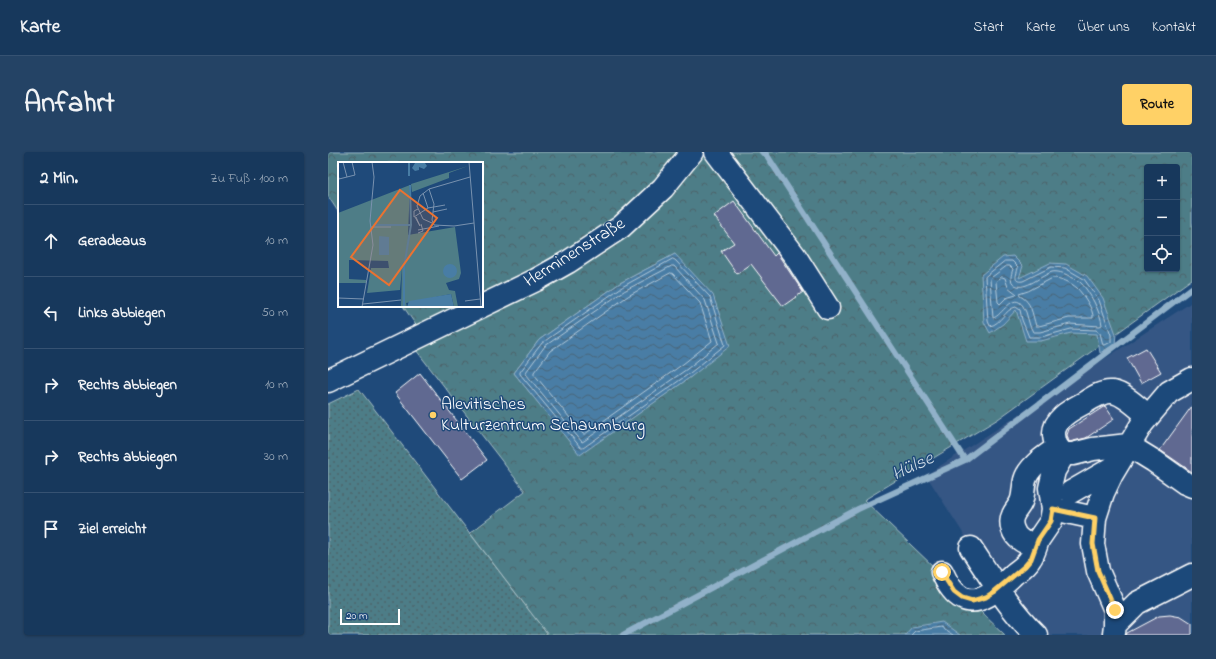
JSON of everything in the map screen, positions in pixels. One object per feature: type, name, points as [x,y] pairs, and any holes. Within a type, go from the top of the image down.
[{"type":"street","name":"Herminenstraße","points":[[483,306],[536,280],[568,262],[621,227],[663,188],[692,152]]},
{"type":"street","points":[[716,152],[795,256],[828,308]]},
{"type":"street","name":"Herminenstraße","points":[[328,381],[480,307]]},
{"type":"street","points":[[1115,630],[1115,610],[1098,571],[1093,544],[1095,518],[1103,493],[1116,466],[1142,424],[1169,392],[1192,379]]},
{"type":"street","points":[[942,572],[954,592],[962,598],[972,601],[986,597],[1031,559],[1038,540],[1051,521],[1053,509],[1050,488],[1060,451],[1055,441],[1054,429],[1059,420],[1073,409],[1105,392],[1113,392],[1124,397],[1148,416]]},
{"type":"street","points":[[1038,540],[1029,544],[1020,540],[1013,531],[1011,523],[1013,515],[1018,509],[1021,501],[1024,481],[1027,475],[1042,458],[1060,451],[1073,454],[1093,449],[1128,445],[1192,486]]},
{"type":"street","points":[[1071,492],[1116,466]]},
{"type":"street","points":[[1053,509],[1095,518]]},
{"type":"street","points":[[971,548],[998,588],[1036,635]]},
{"type":"street","points":[[1115,630],[1137,603],[1192,575]]},
{"type":"shaded area","points":[[1192,302],[1192,635],[1028,635],[926,475]]},
{"type":"green space","points":[[328,152],[1192,152],[1192,279],[998,419],[864,500],[1005,635],[548,635],[470,533],[525,491],[416,350],[428,343],[404,307],[483,307],[483,162],[338,162],[338,211],[328,196]],"holes":[[[675,254],[692,376],[580,454],[514,373],[539,340],[620,283]]]},
{"type":"green space","points":[[359,389],[548,635],[328,635],[328,404]]},
{"type":"water","points":[[675,254],[713,295],[730,346],[692,376],[580,455],[514,373],[539,340],[620,283]]},
{"type":"water","points":[[1013,256],[1023,266],[1019,278],[1050,263],[1066,264],[1087,276],[1103,298],[1116,334],[1115,344],[1100,353],[1097,334],[1071,333],[1041,341],[1026,341],[1016,310],[1003,324],[990,333],[984,322],[981,275],[1003,257]]},
{"type":"water","points":[[942,622],[960,635],[905,635],[912,627]]},
{"type":"building","points":[[734,201],[774,256],[777,253],[803,292],[783,306],[751,264],[737,274],[721,251],[734,243],[714,216]]},
{"type":"building","points":[[1146,348],[1161,372],[1141,383],[1127,358]]},
{"type":"building","name":"Alevitisches Kulturzentrum Schaumburg","points":[[420,373],[487,460],[462,479],[395,393]]},
{"type":"building","points":[[1105,406],[1114,419],[1086,438],[1069,442],[1067,435],[1069,429]]},
{"type":"building","points":[[1192,406],[1192,472],[1160,450]]},
{"type":"building","points":[[1170,615],[1181,617],[1192,624],[1192,635],[1126,635],[1127,633],[1159,616]]},
{"type":"waterway","points":[[762,152],[766,154],[965,460]]},
{"type":"waterway","name":"Hülse","points":[[623,635],[858,509],[965,460],[1192,288]]},
{"type":"place","name":"Alevitisches Kulturzentrum Schaumburg","points":[[433,415]]},
{"type":"route","points":[[942,572],[954,592],[962,598],[972,601],[986,597],[1025,566],[1031,559],[1038,540],[1051,521],[1053,509],[1095,518],[1093,544],[1098,571],[1108,590],[1115,610]]}]
